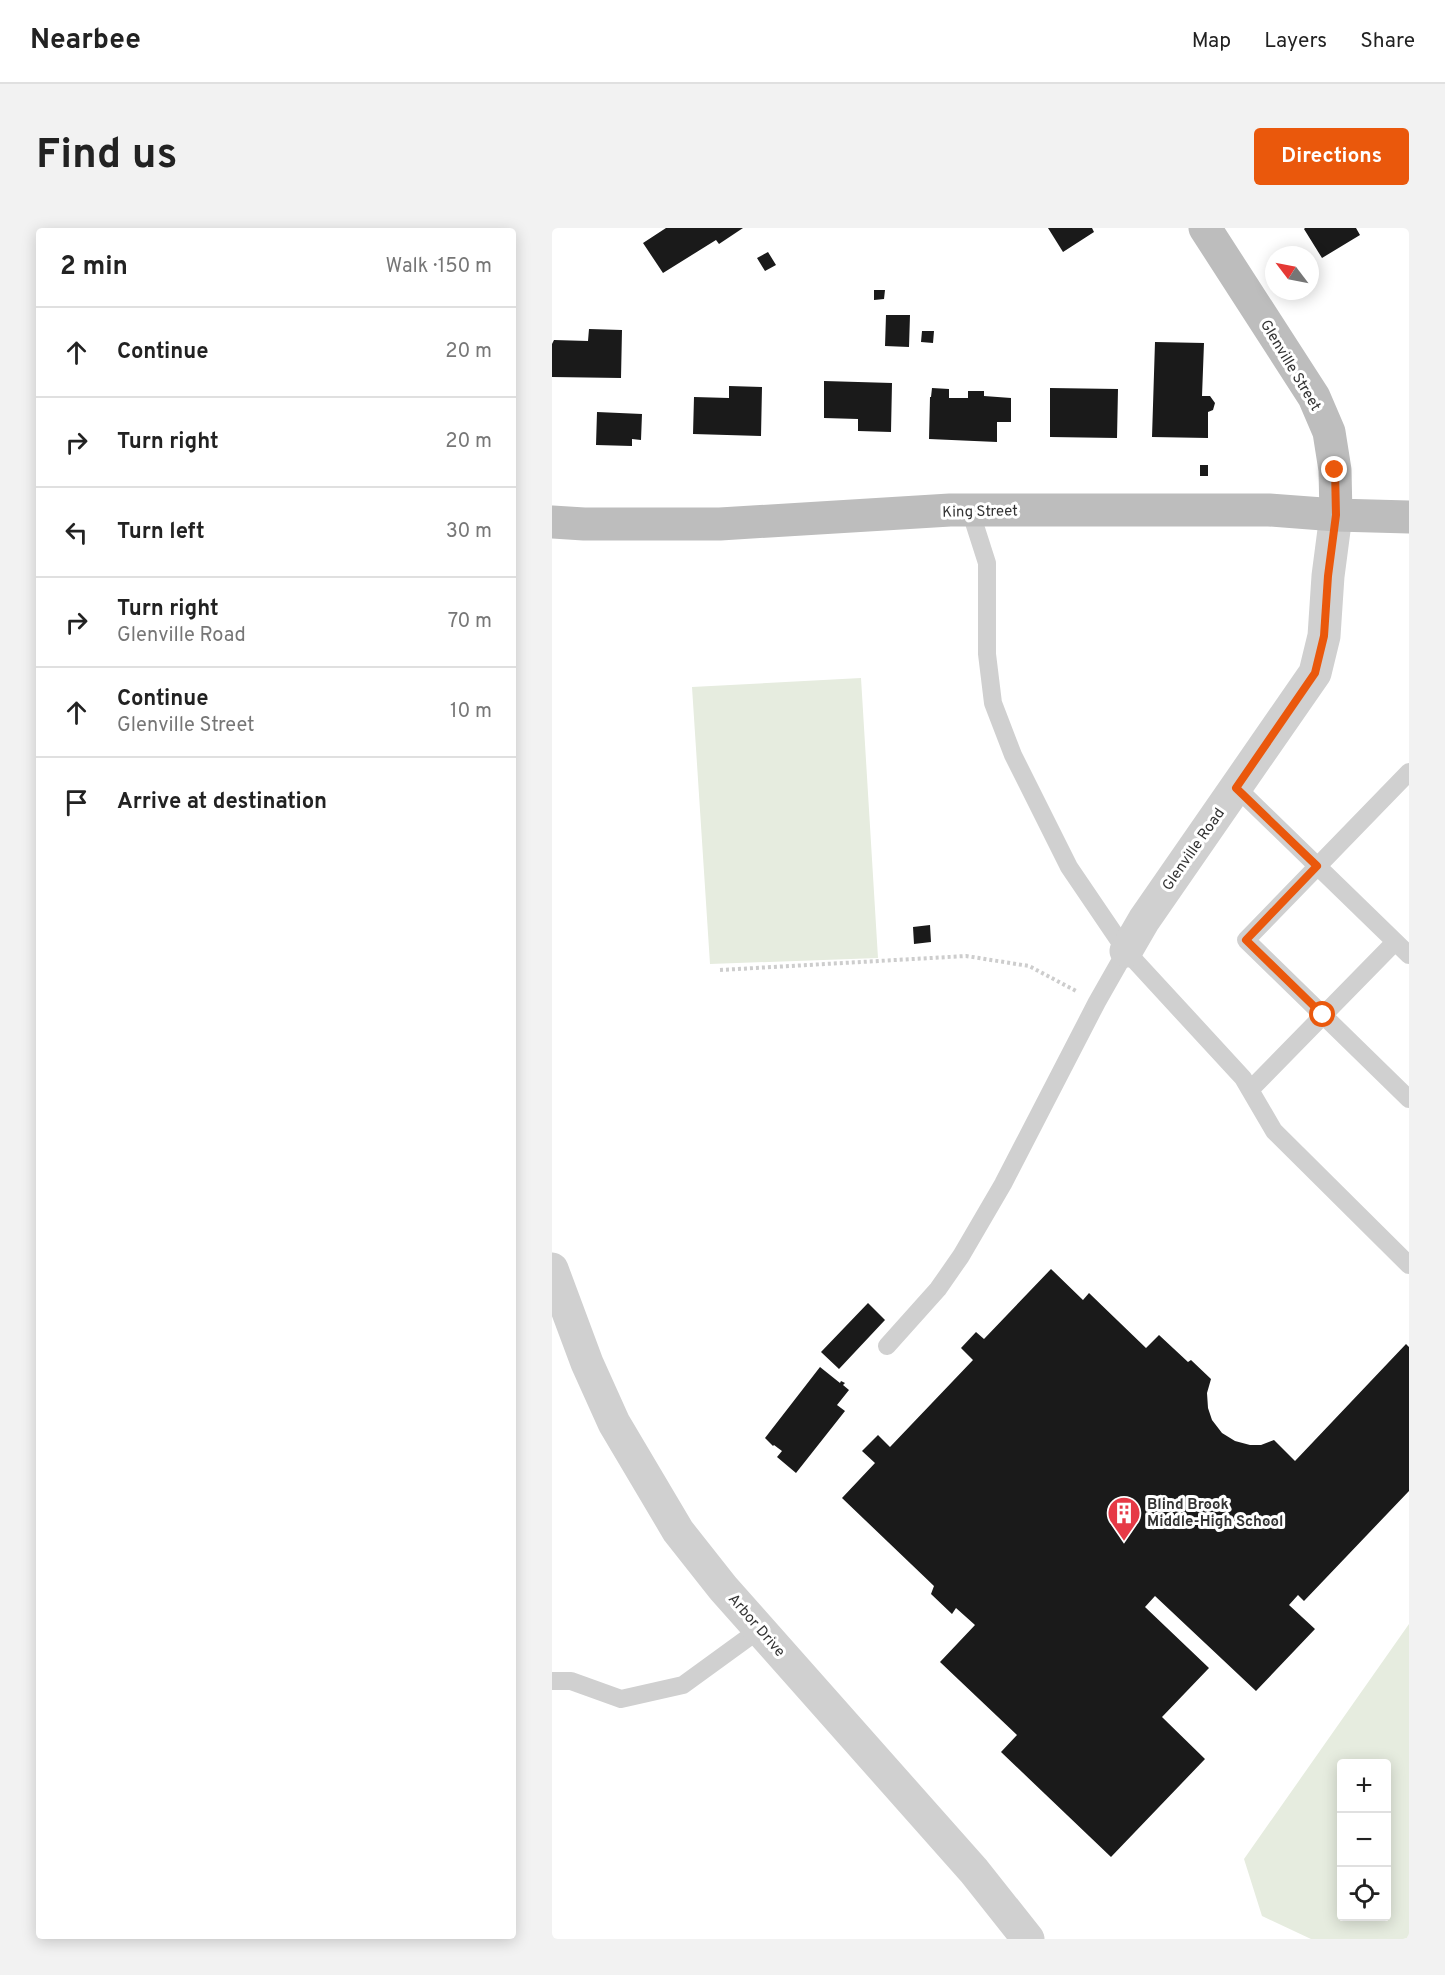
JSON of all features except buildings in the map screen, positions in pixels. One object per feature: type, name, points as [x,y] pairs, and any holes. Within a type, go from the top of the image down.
[{"type":"main road","name":"Glenville Street","points":[[1205,228],[1314,397],[1329,432],[1335,470],[1336,515]]},
{"type":"main road","name":"King Street","points":[[552,522],[720,524],[970,510],[1269,510],[1409,517]]},
{"type":"street","name":"Glenville Road","points":[[1126,951],[1144,920],[1315,673],[1324,636],[1328,576],[1336,515]]},
{"type":"street","name":"Arbor Drive","points":[[554,1284],[614,1423],[678,1531],[723,1588],[974,1871],[1028,1939]]},
{"type":"lane","points":[[970,510],[987,563],[987,654],[993,703],[1014,755],[1070,867],[1126,951],[1243,1078],[1274,1131],[1409,1265]]},
{"type":"lane","points":[[1409,772],[1246,940],[1409,1099]]},
{"type":"lane","points":[[1236,788],[1409,955]]},
{"type":"lane","points":[[1250,1090],[1395,942]]},
{"type":"lane","points":[[888,1346],[938,1289],[961,1256],[1002,1184],[1126,951]]},
{"type":"lane","points":[[552,1682],[571,1681],[621,1699],[683,1685],[760,1629]]},
{"type":"path","points":[[720,970],[966,956],[1029,966],[1097,1002]]},
{"type":"shaded area","points":[[861,678],[878,958],[710,964],[692,687]]},
{"type":"shaded area","points":[[1409,1624],[1409,1939],[1311,1939],[1262,1916],[1244,1859]]},
{"type":"place","name":"Blind Brook Middle-High School","points":[[1124,1542]]},
{"type":"route","points":[[1323,1015],[1246,940],[1317,866],[1236,788],[1315,673],[1324,636],[1328,576],[1336,515],[1335,470]]}]
